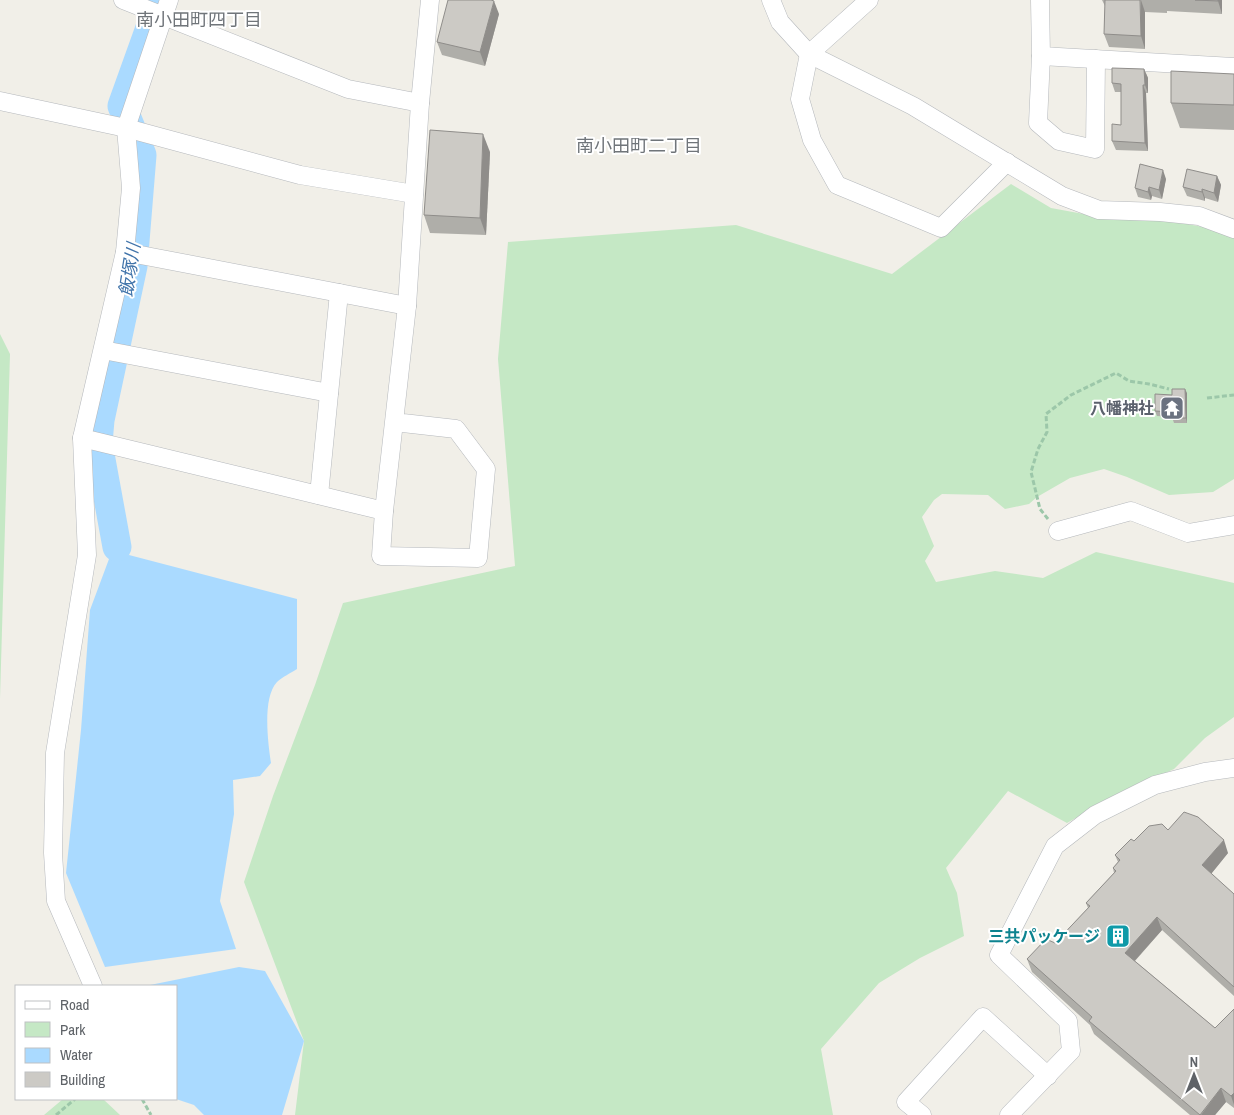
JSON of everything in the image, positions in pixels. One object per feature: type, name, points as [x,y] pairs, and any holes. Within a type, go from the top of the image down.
[{"type":"street","points":[[123,0],[348,90],[420,103]]},
{"type":"street","points":[[93,985],[56,901],[53,853],[55,753],[87,555],[82,438],[125,252],[131,188],[126,128],[169,0]]},
{"type":"street","points":[[394,422],[456,429],[486,469],[478,558],[381,556],[384,511],[407,306],[420,103],[430,0]]},
{"type":"street","points":[[771,0],[780,22],[810,54],[912,106],[1062,196],[1099,210],[1160,212],[1199,216],[1234,228]]},
{"type":"street","points":[[869,0],[810,54],[800,98],[812,140],[837,185],[941,228],[1007,162]]},
{"type":"street","points":[[1040,0],[1038,123],[1059,141],[1096,148],[1096,59]]},
{"type":"street","points":[[1040,56],[1234,67]]},
{"type":"street","points":[[0,101],[126,128],[300,175],[414,194]]},
{"type":"street","points":[[125,252],[407,306]]},
{"type":"street","points":[[319,495],[339,293]]},
{"type":"street","points":[[102,350],[329,393]]},
{"type":"street","points":[[82,438],[384,511]]},
{"type":"street","points":[[1058,531],[1131,511],[1188,533],[1234,525]]},
{"type":"street","points":[[1009,1115],[1071,1052],[1068,1021],[999,955],[1055,846],[1095,816],[1155,785],[1206,772],[1234,768]]},
{"type":"street","points":[[922,1115],[906,1102],[983,1016],[1048,1076]]},
{"type":"path","points":[[1058,531],[1040,509],[1032,472],[1038,450],[1047,432],[1046,414],[1071,395],[1116,373],[1129,381],[1169,389]]},
{"type":"path","points":[[1206,398],[1234,394]]},
{"type":"path","points":[[56,1115],[74,1100]]},
{"type":"path","points":[[143,1100],[151,1115]]},
{"type":"green space","points":[[1011,184],[1051,208],[1100,217],[1156,218],[1234,233],[1234,479],[1213,492],[1169,495],[1104,469],[1070,478],[1037,497],[1029,504],[1005,509],[988,495],[942,494],[934,500],[922,517],[934,546],[925,561],[936,582],[995,571],[1043,578],[1096,552],[1234,583],[1234,717],[1205,738],[1174,769],[1107,800],[1067,823],[1008,791],[946,868],[957,893],[964,936],[920,958],[879,983],[821,1049],[833,1115],[295,1115],[304,1041],[244,882],[343,603],[515,566],[498,359],[508,242],[736,225],[892,274]]},
{"type":"green space","points":[[0,334],[10,354],[0,699]]},
{"type":"green space","points":[[62,1100],[104,1100],[120,1115],[44,1115]]},
{"type":"water","points":[[129,555],[297,599],[297,669],[277,682],[272,689],[269,699],[267,721],[271,763],[260,776],[233,780],[234,814],[220,901],[236,949],[105,967],[66,873],[81,730],[90,610],[109,559]]},
{"type":"water","points":[[239,967],[265,971],[304,1041],[282,1115],[204,1115],[194,1105],[178,1100],[178,985],[150,985]]},
{"type":"building","points":[[448,0],[494,1],[480,52],[437,42]]},
{"type":"building","points":[[1105,0],[1140,0],[1141,36],[1104,34]]},
{"type":"building","points":[[1112,68],[1144,69],[1145,143],[1112,141],[1112,124],[1121,125],[1121,84],[1112,83]]},
{"type":"building","points":[[1171,71],[1234,74],[1234,105],[1171,103]]},
{"type":"building","points":[[430,130],[483,134],[480,218],[424,215]]},
{"type":"building","points":[[1140,164],[1163,170],[1159,190],[1149,187],[1148,192],[1135,188]]},
{"type":"building","points":[[1187,169],[1217,176],[1214,193],[1202,189],[1202,192],[1183,187]]},
{"type":"building","name":"八幡神社","points":[[1172,389],[1185,389],[1186,418],[1172,418],[1172,412],[1155,411],[1155,394],[1172,395]]},
{"type":"building","points":[[1184,812],[1198,817],[1224,840],[1202,865],[1234,894],[1234,987],[1157,917],[1125,953],[1215,1028],[1234,1009],[1234,1093],[1231,1096],[1221,1088],[1200,1115],[1089,1021],[1092,1017],[1027,959],[1046,939],[1055,943],[1090,906],[1086,903],[1116,871],[1113,868],[1120,860],[1115,855],[1131,839],[1134,841],[1149,826],[1162,824],[1168,830]]},
{"type":"waterway","name":"飯塚川","points":[[117,547],[98,443],[100,420],[133,266],[142,155],[122,106],[160,0]]},
{"type":"place","name":"八幡神社","points":[[1172,408]]},
{"type":"place","name":"三共パッケージ","points":[[1118,936]]},
{"type":"district","name":"南小田町四丁目","points":[[199,20]]},
{"type":"district","name":"南小田町二丁目","points":[[639,146]]}]
